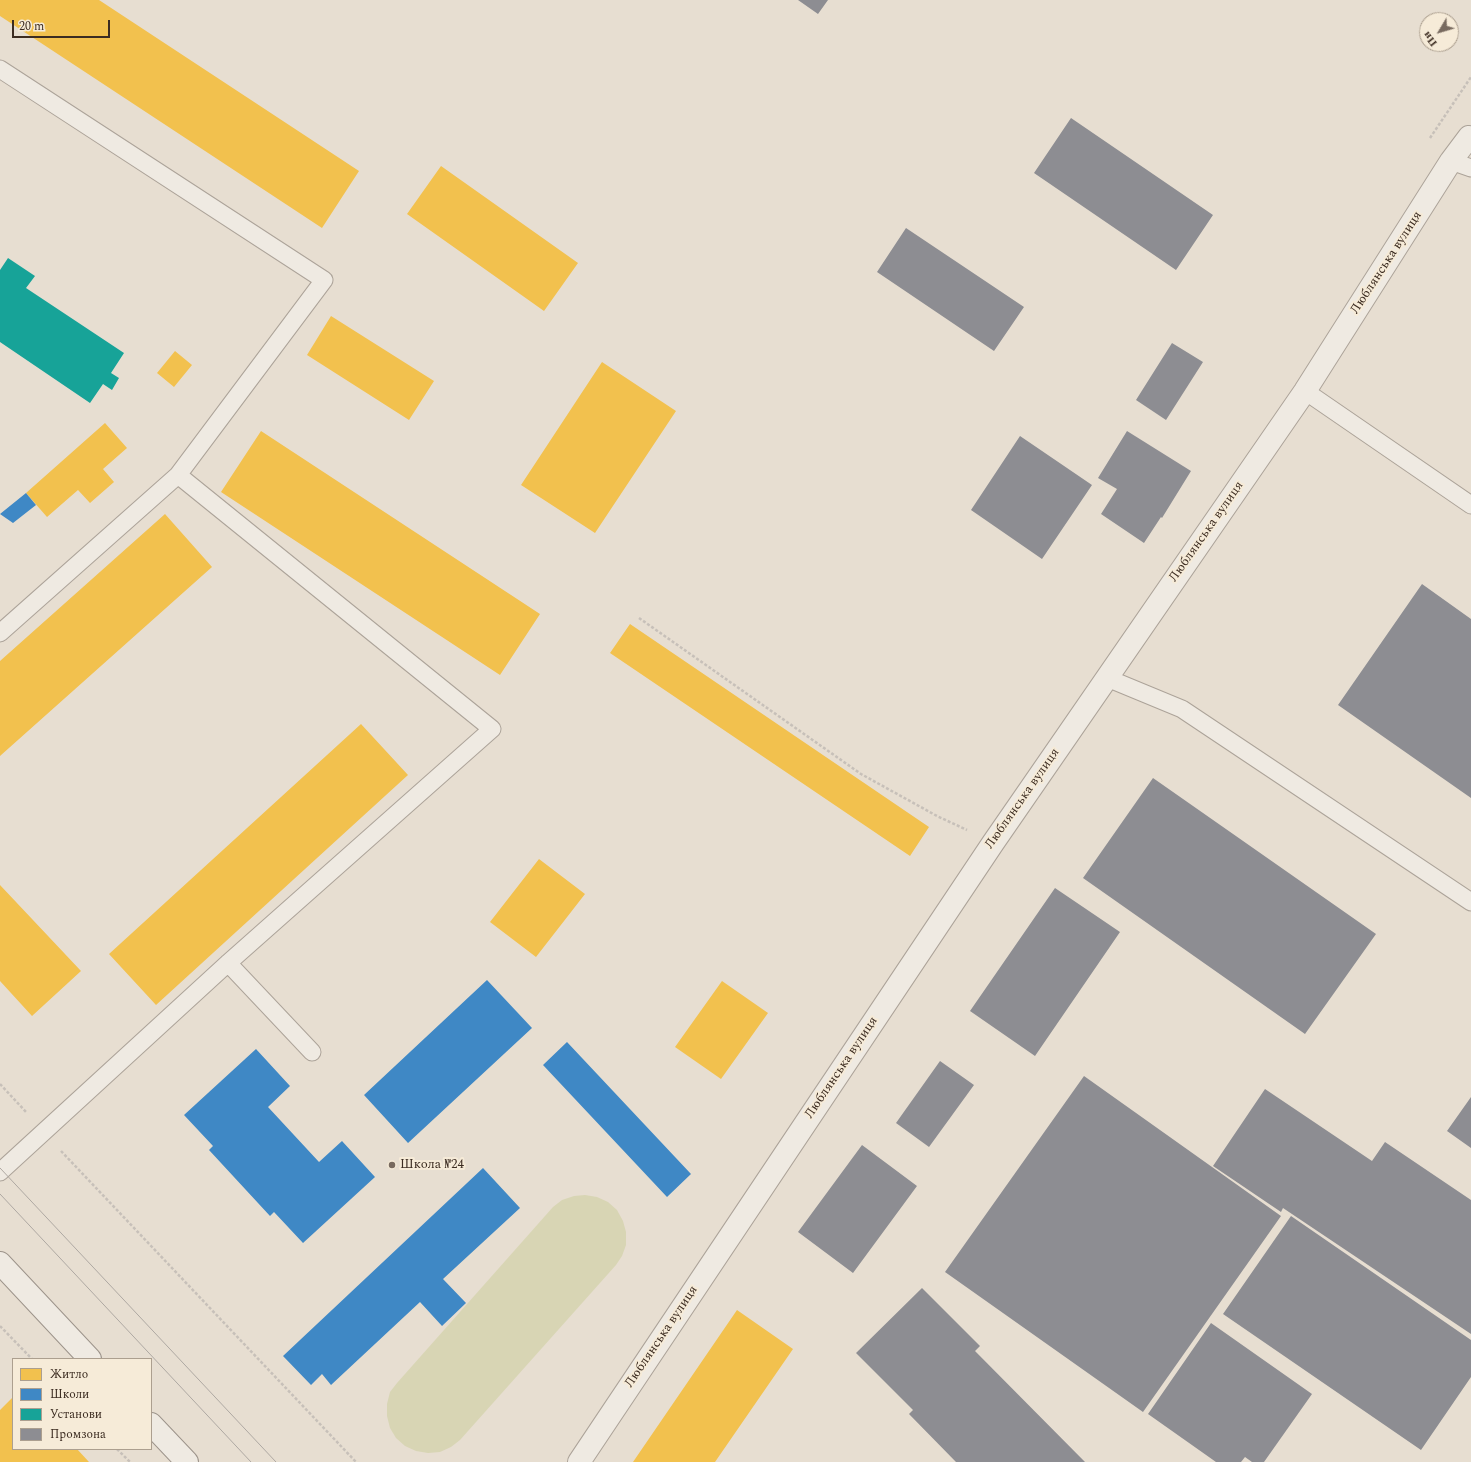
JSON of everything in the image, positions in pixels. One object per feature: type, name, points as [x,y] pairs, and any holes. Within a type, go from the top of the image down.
[{"type":"street","name":"Люблянська вулиця","points":[[579,1462],[993,842],[1461,164],[1469,137]]},
{"type":"street","points":[[0,1263],[89,1358]]},
{"type":"street","points":[[152,1425],[187,1462]]},
{"type":"lane","points":[[0,70],[324,280],[178,475],[0,633]]},
{"type":"lane","points":[[1305,391],[1471,505]]},
{"type":"lane","points":[[0,1172],[228,963],[492,729],[178,475]]},
{"type":"lane","points":[[1107,678],[1182,709],[1471,902]]},
{"type":"lane","points":[[228,963],[312,1052]]},
{"type":"path","points":[[639,618],[861,774],[937,816],[993,842]]},
{"type":"path","points":[[0,1084],[356,1462]]},
{"type":"path","points":[[0,1326],[31,1358]]},
{"type":"path","points":[[118,1450],[130,1462]]},
{"type":"shaded area","points":[[585,1195],[597,1197],[608,1202],[617,1210],[623,1221],[626,1232],[626,1245],[622,1256],[616,1265],[460,1440],[451,1447],[440,1452],[428,1453],[416,1451],[405,1446],[396,1438],[390,1428],[387,1416],[387,1404],[390,1392],[553,1207],[562,1200],[574,1196]]},
{"type":"building: Житло","points":[[0,0],[99,0],[359,171],[322,228],[0,16]]},
{"type":"building: Житло","points":[[441,166],[578,263],[544,311],[407,214]]},
{"type":"building: Житло","points":[[331,316],[434,381],[409,420],[307,355]]},
{"type":"building: Житло","points":[[175,351],[192,365],[174,387],[157,373]]},
{"type":"building: Житло","points":[[602,362],[676,411],[595,533],[521,485]]},
{"type":"building: Житло","points":[[105,423],[127,448],[103,469],[114,482],[90,503],[78,490],[47,517],[26,493]]},
{"type":"building: Житло","points":[[261,431],[540,614],[500,675],[221,492]]},
{"type":"building: Житло","points":[[165,514],[212,567],[0,756],[0,661]]},
{"type":"building: Житло","points":[[630,624],[929,827],[910,856],[610,653]]},
{"type":"building: Житло","points":[[361,724],[408,775],[156,1005],[109,954]]},
{"type":"building: Житло","points":[[539,859],[585,894],[536,957],[490,922]]},
{"type":"building: Житло","points":[[0,885],[81,971],[32,1016],[0,981]]},
{"type":"building: Житло","points":[[722,981],[768,1013],[721,1079],[675,1047]]},
{"type":"building: Житло","points":[[737,1310],[793,1349],[715,1462],[633,1462]]},
{"type":"building: Житло","points":[[12,1398],[12,1450],[78,1450],[89,1462],[0,1462],[0,1410]]},
{"type":"building: Школи","points":[[26,493],[36,505],[13,523],[0,514]]},
{"type":"building: Школи","points":[[487,980],[532,1028],[408,1143],[364,1095]]},
{"type":"building: Школи","points":[[567,1042],[691,1174],[667,1197],[543,1065]]},
{"type":"building: Школи","points":[[256,1049],[290,1086],[268,1107],[319,1162],[342,1141],[375,1177],[303,1243],[274,1212],[270,1216],[209,1150],[213,1146],[184,1115]]},
{"type":"building: Школи","points":[[483,1168],[520,1208],[443,1279],[466,1303],[442,1326],[420,1302],[331,1385],[322,1374],[311,1385],[283,1356]]},
{"type":"building: Установи","points":[[8,258],[35,276],[26,288],[124,353],[111,373],[119,378],[112,390],[103,384],[90,403],[0,342],[0,270]]},
{"type":"building: Промзона","points":[[798,0],[828,0],[818,14]]},
{"type":"building: Промзона","points":[[1071,118],[1213,215],[1176,270],[1034,173]]},
{"type":"building: Промзона","points":[[906,228],[1024,307],[994,351],[877,272]]},
{"type":"building: Промзона","points":[[1172,343],[1203,362],[1166,420],[1136,400]]},
{"type":"building: Промзона","points":[[1127,431],[1191,471],[1162,518],[1161,517],[1144,543],[1101,514],[1117,489],[1098,478]]},
{"type":"building: Промзона","points":[[1020,436],[1092,485],[1042,559],[971,510]]},
{"type":"building: Промзона","points":[[1422,584],[1471,619],[1471,798],[1338,705]]},
{"type":"building: Промзона","points":[[1153,778],[1376,934],[1305,1034],[1083,878]]},
{"type":"building: Промзона","points":[[1055,888],[1120,932],[1035,1056],[970,1011]]},
{"type":"building: Промзона","points":[[940,1061],[974,1085],[929,1147],[896,1123]]},
{"type":"building: Промзона","points":[[1084,1076],[1281,1216],[1143,1412],[945,1272]]},
{"type":"building: Промзона","points":[[1265,1089],[1372,1161],[1385,1142],[1471,1200],[1471,1334],[1283,1208],[1281,1212],[1213,1166]]},
{"type":"building: Промзона","points":[[1471,1097],[1471,1148],[1447,1131]]},
{"type":"building: Промзона","points":[[862,1145],[917,1186],[853,1273],[798,1232]]},
{"type":"building: Промзона","points":[[1291,1216],[1471,1340],[1471,1377],[1421,1450],[1223,1314]]},
{"type":"building: Промзона","points":[[922,1288],[980,1346],[975,1351],[1085,1462],[956,1462],[909,1414],[913,1410],[856,1353]]},
{"type":"building: Промзона","points":[[1211,1323],[1312,1394],[1264,1462],[1252,1462],[1245,1457],[1241,1462],[1216,1462],[1148,1414]]},
{"type":"tram line","points":[[0,1168],[276,1462]]},
{"type":"tram line","points":[[0,1194],[251,1462]]},
{"type":"place","name":"Школа №24","points":[[392,1165]]}]
